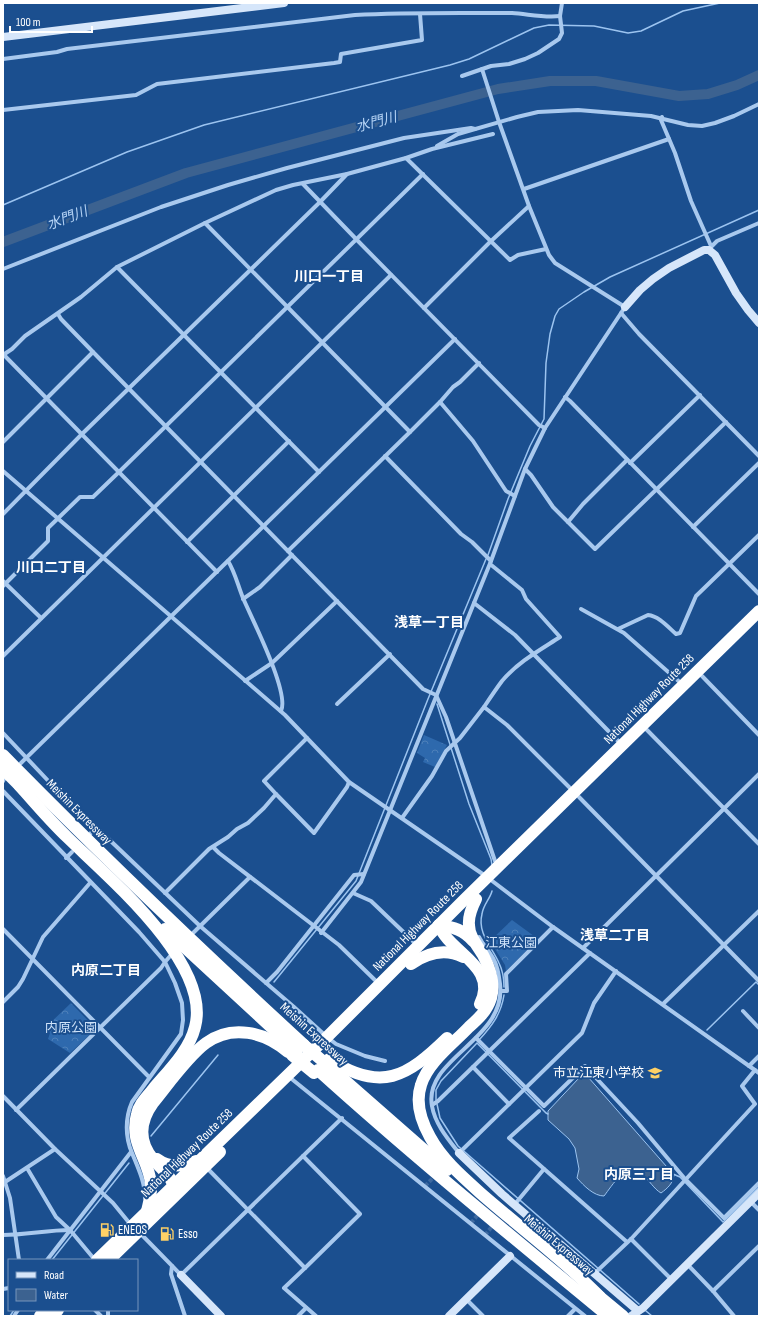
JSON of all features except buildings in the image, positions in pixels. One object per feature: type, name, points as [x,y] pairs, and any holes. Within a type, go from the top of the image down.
[{"type":"highway","name":"National Highway Route 258","points":[[97,1259],[135,1228],[329,1039],[411,964],[489,880],[513,862],[622,745],[759,611]]},
{"type":"highway","name":"National Highway Route 258","points":[[329,1039],[379,985],[418,946],[443,928],[476,899],[499,866],[646,730],[759,620]]},
{"type":"highway","name":"Meishin Expressway","points":[[3,755],[126,877],[236,982],[270,1009],[300,1048]]},
{"type":"highway","name":"Meishin Expressway","points":[[3,776],[18,785],[129,895],[300,1048]]},
{"type":"highway","points":[[18,785],[49,819],[160,931],[182,964],[192,986],[195,996],[197,1016],[193,1035],[185,1050],[143,1101],[136,1117],[138,1146],[148,1171],[152,1190],[146,1206]]},
{"type":"highway","points":[[476,899],[470,911],[469,925],[470,931],[477,940],[490,972],[492,989],[491,997],[485,1011],[435,1062],[424,1077],[419,1098],[419,1111],[430,1138],[456,1170],[500,1210],[582,1279],[600,1297]]},
{"type":"highway","points":[[148,1171],[157,1183],[173,1190],[172,1179],[149,1154],[144,1143],[142,1130],[145,1117],[148,1110],[194,1054],[206,1042],[220,1036],[246,1032],[300,1048],[321,1066],[346,1070],[374,1078],[382,1078],[399,1074],[417,1064],[437,1048],[479,1006],[484,988],[481,975],[474,964],[443,928]]},
{"type":"highway","points":[[443,928],[456,928],[477,940]]},
{"type":"highway","points":[[411,964],[426,955],[447,952],[460,955],[474,964]]},
{"type":"highway","points":[[300,1048],[321,1066]]},
{"type":"highway","name":"Meishin Expressway","points":[[321,1066],[623,1316]]},
{"type":"highway","name":"Meishin Expressway","points":[[321,1066],[384,1130],[608,1316]]},
{"type":"highway","points":[[149,1154],[159,1161],[173,1166],[203,1163]]},
{"type":"highway","name":"National Highway Route 258","points":[[110,1259],[135,1228],[146,1206],[173,1190]]},
{"type":"street","points":[[3,37],[284,3]]},
{"type":"street","points":[[462,76],[491,66],[509,64],[525,59],[538,53],[559,39],[562,33],[562,3]]},
{"type":"street","points":[[3,60],[68,49],[355,15],[385,13],[525,14],[561,17]]},
{"type":"street","points":[[3,110],[136,95],[157,84],[340,62],[341,54],[422,40],[420,14]]},
{"type":"street","points":[[482,69],[497,117],[529,206],[549,255],[556,263],[591,285],[623,310],[639,334],[759,456]]},
{"type":"street","points":[[432,149],[458,134],[517,116],[549,111],[578,110],[662,117],[688,125],[702,126],[734,116],[759,104]]},
{"type":"street","points":[[662,117],[661,120],[691,201],[710,246],[736,293],[759,323]]},
{"type":"street","points":[[3,269],[161,207],[228,185],[287,168],[404,138],[471,128],[475,129]]},
{"type":"street","points":[[217,572],[3,355],[12,349],[25,336],[58,314],[117,267],[205,223],[276,190],[347,174],[406,158],[432,149],[493,134]]},
{"type":"street","points":[[524,189],[669,139]]},
{"type":"street","points":[[406,158],[510,260],[518,255],[546,249]]},
{"type":"street","points":[[3,514],[82,434],[185,335],[347,174]]},
{"type":"street","points":[[41,618],[4,583],[48,541],[48,528],[80,497],[93,497],[423,174]]},
{"type":"street","points":[[303,184],[356,240],[542,426]]},
{"type":"street","points":[[424,308],[490,242],[529,206]]},
{"type":"street","points":[[205,223],[410,432]]},
{"type":"street","points":[[266,983],[353,893],[361,882],[387,807],[433,693],[474,604],[512,495],[525,469],[542,426],[565,397],[623,310],[640,290],[669,268],[704,250],[717,241],[759,223]]},
{"type":"street","points":[[117,267],[319,472]]},
{"type":"street","points":[[3,656],[391,275]]},
{"type":"street","points":[[58,314],[61,319],[200,462],[423,689],[433,693],[446,718],[451,745],[494,861],[499,866]]},
{"type":"street","points":[[21,763],[455,339]]},
{"type":"street","points":[[3,442],[93,352]]},
{"type":"street","points":[[288,551],[479,363]]},
{"type":"street","points":[[568,522],[583,504],[700,395]]},
{"type":"street","points":[[565,397],[759,594]]},
{"type":"street","points":[[440,402],[473,441],[512,495]]},
{"type":"street","points":[[525,469],[553,506],[596,549],[726,422]]},
{"type":"street","points":[[187,542],[289,442]]},
{"type":"street","points":[[385,456],[461,534],[472,542],[489,560],[522,590],[526,599],[560,637],[523,661],[502,681],[460,738],[451,745],[432,776],[402,818]]},
{"type":"street","points":[[693,527],[759,464]]},
{"type":"street","points":[[3,471],[280,712],[349,782],[387,807],[759,1073]]},
{"type":"street","points":[[618,629],[648,615],[652,615],[676,634],[680,634],[696,596],[759,534]]},
{"type":"street","points":[[243,599],[260,587],[292,555]]},
{"type":"street","points":[[228,561],[243,599],[272,663],[282,697],[283,707],[280,712]]},
{"type":"street","points":[[245,681],[272,663],[337,601]]},
{"type":"street","points":[[474,604],[515,635],[622,745]]},
{"type":"street","points":[[581,609],[607,625],[618,629],[683,685]]},
{"type":"street","points":[[337,704],[390,654]]},
{"type":"street","points":[[702,676],[759,734]]},
{"type":"street","points":[[484,707],[507,725],[759,981]]},
{"type":"street","points":[[646,730],[759,844]]},
{"type":"street","points":[[3,733],[55,788],[200,926],[329,1039],[336,1044],[365,1056],[385,1061]]},
{"type":"street","points":[[307,738],[264,781],[314,833],[349,782]]},
{"type":"street","points":[[583,948],[759,774]]},
{"type":"street","points":[[3,790],[66,858],[139,932],[165,962],[182,1003],[183,1020],[181,1034],[149,1077],[132,1102],[128,1111],[127,1134],[131,1152],[139,1167],[146,1206]]},
{"type":"street","points":[[165,893],[209,849],[248,823],[276,794]]},
{"type":"street","points":[[90,834],[96,827]]},
{"type":"street","points":[[213,847],[317,930],[339,945],[379,985]]},
{"type":"street","points":[[66,858],[72,852]]},
{"type":"street","points":[[317,930],[354,876],[363,874]]},
{"type":"street","points":[[192,934],[250,877]]},
{"type":"street","points":[[3,1002],[21,983],[43,938],[90,883]]},
{"type":"street","points":[[353,893],[371,901],[418,946]]},
{"type":"street","points":[[663,1004],[759,911]]},
{"type":"street","points":[[501,991],[507,991],[506,974],[553,927]]},
{"type":"street","points":[[3,929],[149,1077]]},
{"type":"street","points":[[477,940],[494,960],[499,974],[501,991],[498,1007],[495,1016],[478,1040],[437,1078],[432,1092],[435,1103],[436,1120],[444,1134],[461,1151],[598,1271],[640,1312]]},
{"type":"street","points":[[435,1103],[590,953]]},
{"type":"street","points":[[16,1110],[161,968],[171,955]]},
{"type":"street","points":[[461,1151],[582,1033],[594,1003],[616,971]]},
{"type":"street","points":[[743,1011],[759,1028]]},
{"type":"street","points":[[478,1040],[488,1053],[524,1089],[544,1106],[585,1066],[638,1123],[684,1180],[724,1218],[759,1183]]},
{"type":"street","points":[[748,1066],[759,1056]]},
{"type":"street","points":[[473,1067],[509,1104]]},
{"type":"street","points":[[598,1271],[629,1240],[755,1104],[742,1086],[755,1070]]},
{"type":"street","points":[[290,1077],[585,1316]]},
{"type":"street","points":[[3,1096],[55,1149],[103,1193],[221,1316]]},
{"type":"street","points":[[539,1111],[509,1138],[629,1240],[671,1279]]},
{"type":"street","points":[[181,1275],[342,1118]]},
{"type":"street","points":[[5,1182],[55,1149]]},
{"type":"street","points":[[48,1259],[72,1232],[103,1193],[131,1152]]},
{"type":"street","points":[[303,1156],[360,1214],[284,1288],[316,1316]]},
{"type":"street","points":[[203,1163],[305,1268]]},
{"type":"street","points":[[26,1168],[56,1217],[72,1232],[95,1259]]},
{"type":"street","points":[[517,1201],[544,1169]]},
{"type":"street","points":[[3,1176],[12,1209],[19,1259]]},
{"type":"street","points":[[631,1316],[640,1312],[686,1264],[759,1193]]},
{"type":"street","points":[[751,1202],[759,1210]]},
{"type":"street","points":[[3,1235],[15,1235],[51,1230],[72,1232]]},
{"type":"street","points":[[714,1291],[759,1246]]},
{"type":"street","points":[[449,1316],[510,1256]]},
{"type":"street","points":[[686,1264],[714,1291],[734,1316]]},
{"type":"street","points":[[172,1266],[171,1274],[185,1316]]},
{"type":"street","points":[[466,1298],[483,1316]]},
{"type":"street","points":[[298,1316],[306,1308]]},
{"type":"street","points":[[568,1316],[575,1308]]},
{"type":"green space","points":[[424,735],[447,745],[435,767],[423,762],[425,758],[417,753]]},
{"type":"green space","name":"江東公園","points":[[512,920],[538,939],[506,971],[505,965],[490,941]]},
{"type":"green space","name":"内原公園","points":[[71,1003],[96,1029],[70,1053],[48,1039],[50,1033],[46,1027]]},
{"type":"water","points":[[588,1077],[674,1175],[670,1185],[661,1193],[637,1171],[631,1170],[620,1176],[604,1196],[600,1196],[593,1192],[577,1178],[579,1169],[575,1148],[569,1139],[548,1120],[548,1111],[579,1078]]},
{"type":"waterway","points":[[3,205],[127,152],[204,125],[450,65],[469,59],[534,28],[549,25],[594,26],[628,33],[641,31],[683,11],[720,3]]},
{"type":"waterway","name":"水門川","points":[[3,242],[186,173],[498,89],[550,81],[596,81],[679,96],[708,94],[737,85],[759,75]]},
{"type":"waterway","points":[[488,555],[508,499],[530,446],[544,419],[546,363],[550,334],[555,316],[559,309],[610,277],[759,210]]},
{"type":"waterway","points":[[274,982],[356,881],[428,699],[486,559]]},
{"type":"waterway","points":[[437,704],[469,804],[492,865]]},
{"type":"waterway","points":[[492,891],[485,905],[481,921],[483,934],[501,969],[504,987]]},
{"type":"waterway","points":[[707,1030],[756,982],[759,985]]},
{"type":"waterway","points":[[479,1040],[495,1019],[501,1008],[504,995]]},
{"type":"waterway","points":[[436,1100],[436,1090],[441,1081],[477,1043],[548,1114]]},
{"type":"waterway","points":[[151,1136],[218,1055]]},
{"type":"waterway","points":[[437,1104],[440,1118],[458,1146],[639,1304]]},
{"type":"waterway","points":[[53,1259],[129,1163]]},
{"type":"waterway","points":[[673,1174],[680,1177],[723,1222],[759,1187]]},
{"type":"waterway","points":[[10,1316],[13,1311]]},
{"type":"waterway","points":[[646,1311],[652,1316]]},
{"type":"tunnel","points":[[425,1186],[436,1175]]},
{"type":"tunnel","points":[[471,1223],[481,1211]]},
{"type":"tunnel","points":[[485,1235],[495,1223]]},
{"type":"place","name":"市立江東小学校","points":[[655,1073]]},
{"type":"place","name":"ENEOS","points":[[107,1230]]},
{"type":"place","name":"Esso","points":[[167,1234]]},
{"type":"district","name":"川口一丁目","points":[[329,276]]},
{"type":"district","name":"川口二丁目","points":[[51,567]]},
{"type":"district","name":"浅草一丁目","points":[[429,622]]},
{"type":"district","name":"浅草二丁目","points":[[615,935]]},
{"type":"district","name":"内原二丁目","points":[[106,970]]},
{"type":"district","name":"内原三丁目","points":[[639,1174]]}]
